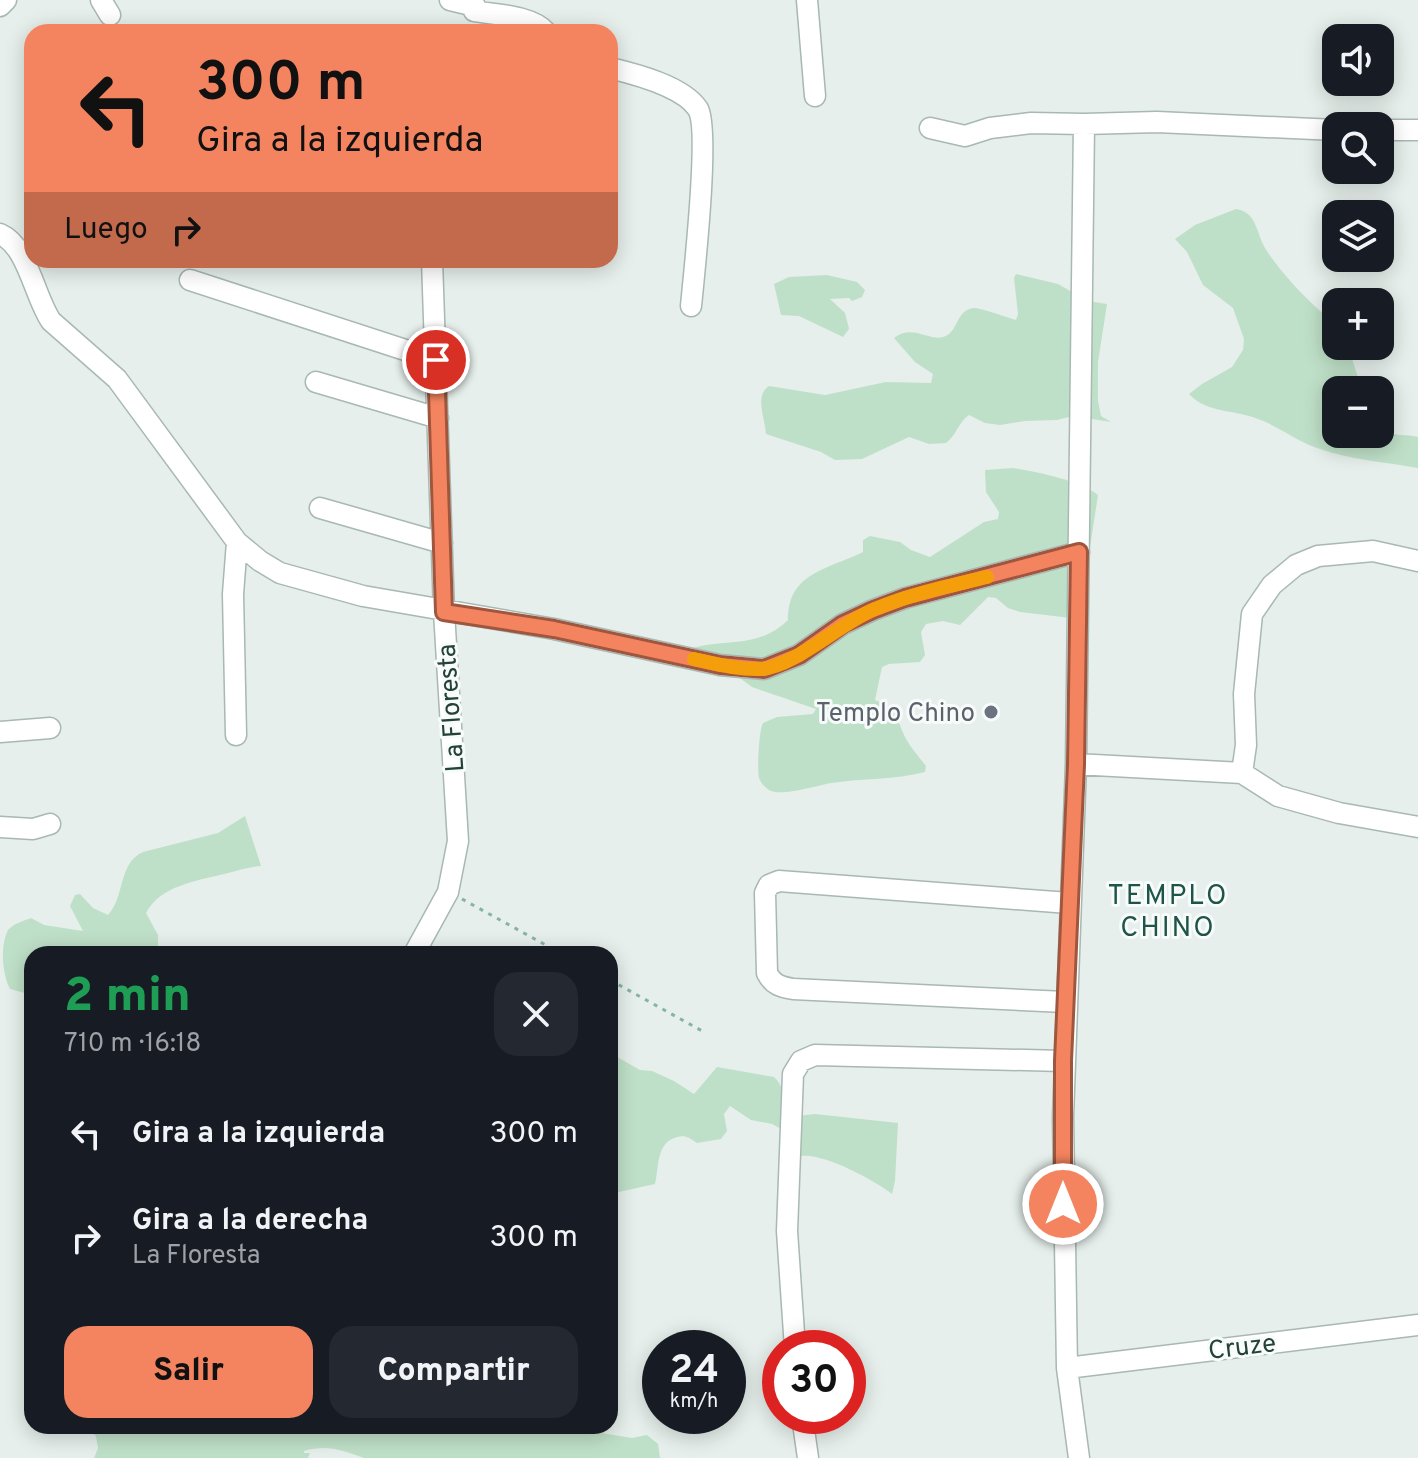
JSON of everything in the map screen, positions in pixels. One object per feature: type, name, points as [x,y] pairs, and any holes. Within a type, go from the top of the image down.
[{"type":"street","points":[[0,6],[6,0]]},
{"type":"street","points":[[450,0],[536,24]]},
{"type":"street","points":[[807,0],[815,96]]},
{"type":"street","points":[[618,70],[639,75],[682,94],[698,110],[702,131],[691,306]]},
{"type":"street","points":[[930,128],[965,136],[990,128],[1031,123],[1157,122],[1322,129]]},
{"type":"street","points":[[1079,1458],[1067,1368],[1063,1248],[1063,1061],[1076,764],[1084,124]]},
{"type":"street","points":[[1394,130],[1418,130]]},
{"type":"street","points":[[0,234],[18,248],[24,262]]},
{"type":"street","points":[[26,268],[51,321],[117,379],[237,542],[280,573],[363,596],[554,629],[720,665],[764,669],[799,655],[843,624],[905,598],[1079,552]]},
{"type":"street","name":"La Floresta","points":[[418,946],[448,892],[458,841],[444,612],[432,268]]},
{"type":"street","points":[[190,280],[436,360]]},
{"type":"street","points":[[316,382],[438,418]]},
{"type":"street","points":[[320,508],[442,543]]},
{"type":"street","points":[[236,735],[233,594],[237,542]]},
{"type":"street","points":[[1242,773],[1246,745],[1244,694],[1252,614],[1272,585],[1296,565],[1318,556],[1373,551],[1418,561]]},
{"type":"street","points":[[0,732],[50,728]]},
{"type":"street","points":[[1076,764],[1242,773],[1278,796],[1339,813],[1418,827]]},
{"type":"street","points":[[0,827],[33,829],[50,824]]},
{"type":"street","points":[[1065,1002],[779,986],[767,973],[765,893],[769,885],[779,881],[1069,903]]},
{"type":"street","points":[[794,1330],[787,1231],[793,1074],[801,1061],[815,1055],[1063,1061]]},
{"type":"street","name":"Cruze","points":[[1067,1368],[1418,1325]]},
{"type":"street","points":[[805,1434],[808,1458]]},
{"type":"path","points":[[448,892],[547,946]]},
{"type":"path","points":[[618,984],[704,1032]]},
{"type":"green space","points":[[1236,209],[1248,214],[1271,257],[1322,312],[1322,360],[1352,360],[1358,376],[1322,376],[1322,448],[1394,448],[1394,434],[1418,437],[1418,468],[1332,453],[1258,419],[1204,405],[1189,394],[1232,367],[1243,350],[1244,339],[1233,308],[1203,285],[1187,252],[1175,239],[1195,225]]},
{"type":"green space","points":[[1016,274],[1058,284],[1088,301],[1107,304],[1098,362],[1098,401],[1101,416],[1111,422],[1073,416],[1000,425],[985,423],[969,415],[946,443],[929,444],[909,437],[862,459],[835,460],[821,452],[766,434],[761,401],[769,386],[825,395],[886,382],[931,383],[933,374],[915,362],[894,338],[907,332],[943,337],[952,331],[963,313],[974,308],[1016,320]]},
{"type":"green space","points":[[827,275],[857,282],[865,290],[862,297],[852,301],[849,298],[830,299],[845,313],[849,329],[843,337],[799,316],[781,315],[774,284],[789,277]]},
{"type":"green space","points":[[1013,468],[1069,481],[1098,495],[1087,567],[1088,620],[1020,612],[1008,608],[996,598],[988,597],[960,625],[943,621],[926,624],[921,632],[925,655],[920,662],[882,667],[875,700],[889,707],[896,715],[908,742],[926,766],[925,772],[785,792],[767,789],[758,773],[763,723],[777,717],[813,714],[816,709],[752,687],[737,676],[682,651],[744,641],[771,633],[788,620],[790,604],[802,583],[823,569],[863,552],[863,540],[870,536],[900,542],[930,557],[984,522],[998,519],[999,512],[986,492],[985,470]]},
{"type":"green space","points":[[245,816],[261,866],[191,882],[161,896],[146,913],[158,935],[158,946],[24,946],[24,993],[10,989],[5,976],[3,952],[5,937],[13,926],[31,918],[44,925],[83,931],[70,906],[75,895],[80,894],[93,908],[108,915],[117,899],[125,872],[135,857],[143,852],[218,833]]},
{"type":"green space","points":[[618,1058],[640,1070],[652,1071],[674,1081],[694,1094],[717,1067],[774,1077],[784,1095],[783,1130],[772,1124],[751,1120],[730,1106],[724,1114],[727,1131],[721,1139],[697,1143],[681,1136],[668,1141],[661,1151],[655,1184],[618,1192]]},
{"type":"green space","points":[[815,1114],[898,1123],[892,1194],[848,1169],[796,1153],[797,1116]]},
{"type":"green space","points":[[93,1434],[608,1434],[632,1438],[647,1435],[658,1444],[660,1458],[364,1458],[321,1448],[304,1451],[310,1453],[308,1458],[94,1458],[98,1448]]},
{"type":"slow traffic","points":[[694,659],[764,669],[799,655],[843,624],[873,610],[905,598],[987,577]]},
{"type":"place","name":"Templo Chino","points":[[991,712]]},
{"type":"district","name":"TEMPLO CHINO","points":[[1168,910]]},
{"type":"route","points":[[436,360],[444,612],[554,629],[720,665],[764,669],[799,655],[843,624],[905,598],[1079,552],[1076,764],[1063,1061],[1063,1204]]}]
